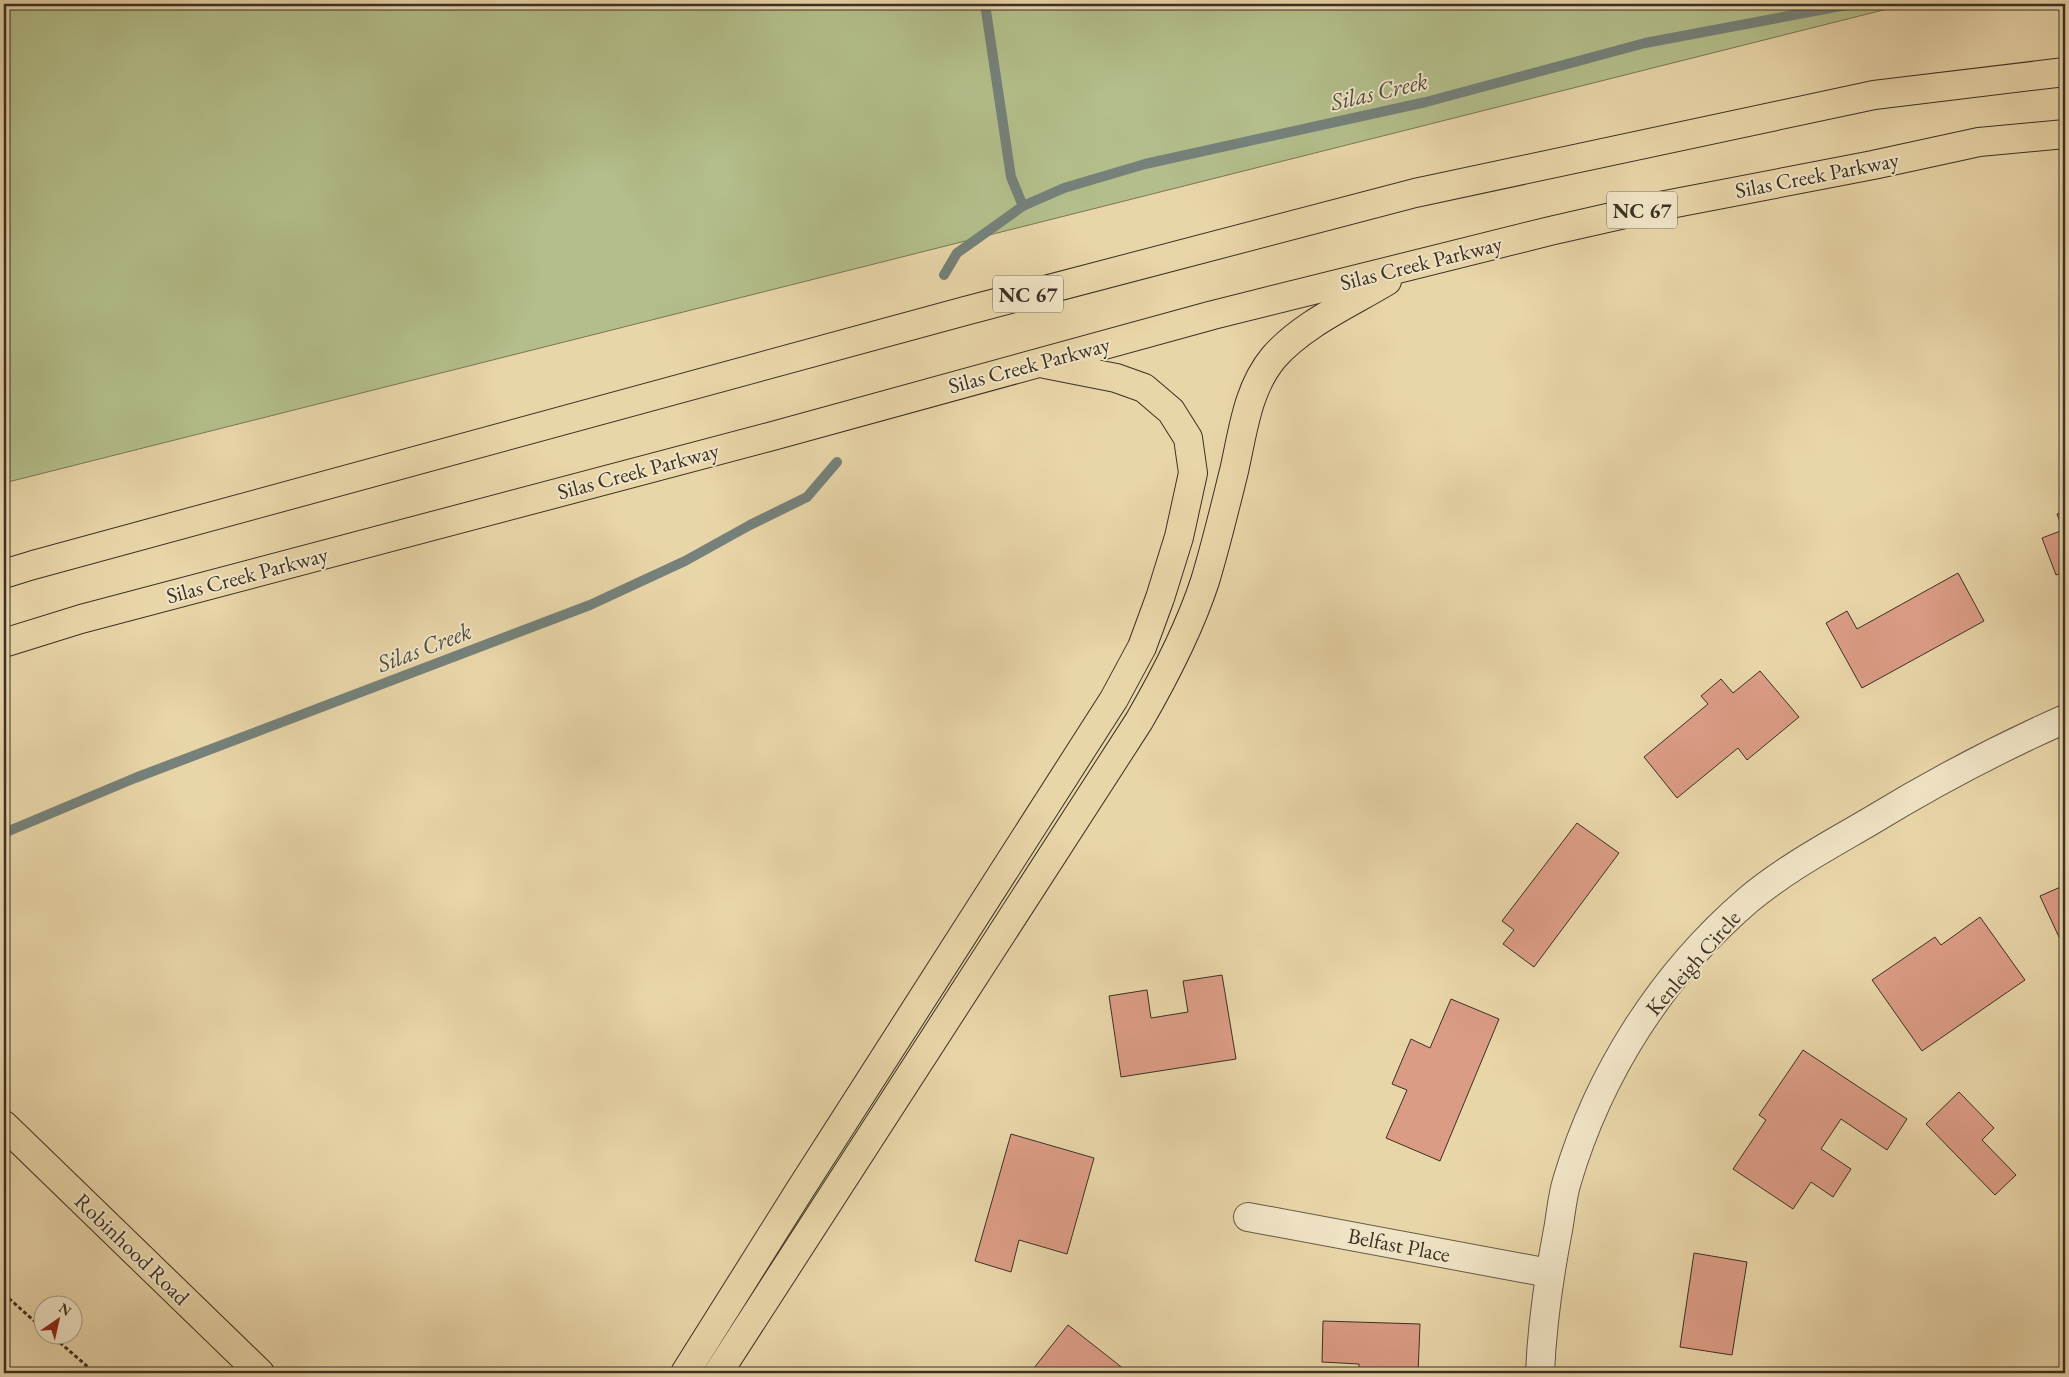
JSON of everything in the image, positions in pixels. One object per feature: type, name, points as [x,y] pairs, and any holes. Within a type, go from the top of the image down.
[{"type":"main road","name":"NC 67","points":[[4,574],[965,311],[1415,193],[1874,95],[2065,72]]},
{"type":"main road","name":"Silas Creek Parkway","points":[[4,643],[90,616],[769,436],[1213,315],[1550,231],[1660,206],[1873,165],[1978,142],[2065,134]]},
{"type":"main road","points":[[718,1373],[1140,721],[1166,675],[1188,626],[1205,581],[1249,404],[1273,358],[1291,340],[1413,266]]},
{"type":"main road","points":[[685,1373],[1114,699],[1142,647],[1160,598],[1179,537],[1193,473],[1188,438],[1172,411],[1144,388],[1116,378],[1039,363]]},
{"type":"main road","name":"Robinhood Road","points":[[4,1126],[260,1373]]},
{"type":"street","name":"Kenleigh Circle","points":[[1540,1373],[1549,1273],[1566,1182],[1592,1110],[1620,1054],[1663,990],[1703,944],[1748,900],[1785,872],[1918,792],[2014,742],[2065,719]]},
{"type":"street","name":"Belfast Place","points":[[1248,1217],[1549,1273]]},
{"type":"path","points":[[4,1294],[32,1319]]},
{"type":"path","points":[[62,1344],[95,1373]]},
{"type":"green space","points":[[4,4],[1907,4],[4,483]]},
{"type":"building","points":[[2065,511],[2065,572],[2056,575],[2042,538],[2063,530],[2057,514]]},
{"type":"building","points":[[1958,573],[1984,621],[1862,688],[1826,623],[1847,611],[1857,629]]},
{"type":"building","points":[[1760,671],[1799,717],[1747,760],[1738,748],[1677,798],[1644,757],[1708,704],[1701,696],[1721,679],[1733,693]]},
{"type":"building","points":[[1577,823],[1619,853],[1534,967],[1503,944],[1514,930],[1502,921]]},
{"type":"building","points":[[2065,885],[2065,950],[2040,896]]},
{"type":"building","points":[[1980,917],[2025,980],[1922,1051],[1872,980],[1935,937],[1941,945]]},
{"type":"building","points":[[1222,975],[1236,1059],[1121,1077],[1109,996],[1147,990],[1151,1018],[1188,1012],[1183,981]]},
{"type":"building","points":[[1451,999],[1499,1019],[1440,1161],[1386,1138],[1407,1090],[1392,1084],[1411,1039],[1430,1048]]},
{"type":"building","points":[[1803,1050],[1907,1119],[1887,1150],[1841,1119],[1821,1149],[1851,1169],[1833,1197],[1811,1182],[1793,1209],[1733,1169],[1766,1120],[1759,1115]]},
{"type":"building","points":[[1959,1092],[1994,1128],[1982,1140],[2016,1175],[1995,1195],[1926,1124]]},
{"type":"building","points":[[1011,1134],[1094,1158],[1067,1254],[1019,1240],[1011,1272],[975,1261]]},
{"type":"building","points":[[1694,1253],[1747,1262],[1732,1355],[1680,1347]]},
{"type":"building","points":[[1323,1321],[1420,1324],[1418,1373],[1359,1373],[1359,1364],[1322,1362]]},
{"type":"building","points":[[1068,1325],[1129,1373],[1030,1373]]},
{"type":"waterway","points":[[985,4],[1011,177],[1023,206]]},
{"type":"waterway","name":"Silas Creek","points":[[944,275],[957,253],[1023,206],[1064,188],[1145,164],[1426,102],[1645,43],[1852,4]]},
{"type":"waterway","name":"Silas Creek","points":[[4,833],[135,778],[590,605],[685,561],[750,525],[807,497],[837,462]]}]
